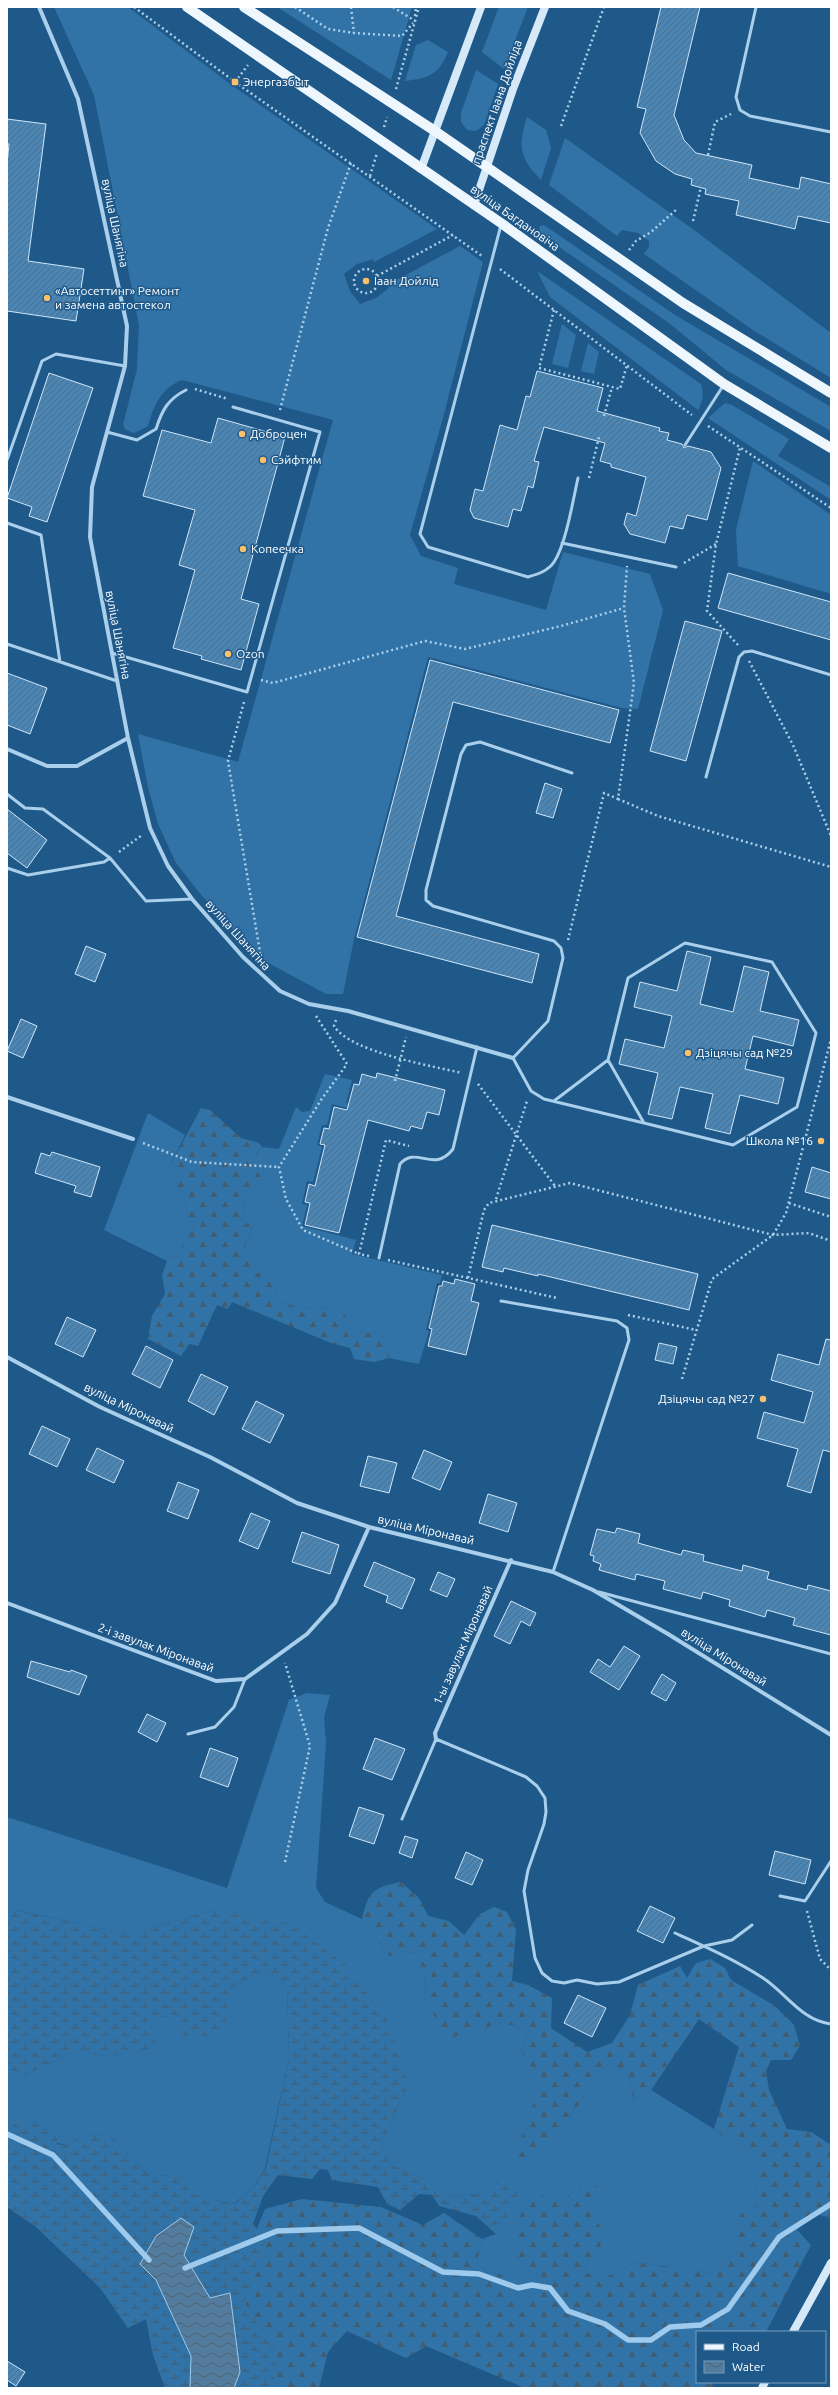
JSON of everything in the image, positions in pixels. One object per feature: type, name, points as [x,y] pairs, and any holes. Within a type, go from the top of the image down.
[{"type":"main road","name":"вуліца Багдановіча","points":[[187,7],[501,223],[724,384],[831,448]]},
{"type":"main road","points":[[244,7],[435,131],[683,303],[831,393]]},
{"type":"main road","points":[[421,169],[481,7]]},
{"type":"main road","name":"праспект Іаана Дойліда","points":[[474,205],[513,88],[545,7]]},
{"type":"main road","points":[[794,2331],[831,2263]]},
{"type":"street","name":"вуліца Шанягіна","points":[[39,7],[78,100],[127,326],[125,366],[92,487],[90,537],[128,738],[150,828],[168,866],[192,899],[264,978],[280,991],[309,1004],[348,1010],[477,1046],[513,1058]]},
{"type":"street","points":[[7,749],[48,766],[77,766],[128,738]]},
{"type":"street","points":[[7,1097],[133,1139]]},
{"type":"street","name":"вуліца Міронавай","points":[[7,1358],[100,1406],[210,1457],[298,1502],[369,1527],[511,1560],[553,1572],[593,1590],[668,1634],[831,1735]]},
{"type":"street","points":[[245,1680],[307,1634],[335,1603],[369,1527]]},
{"type":"street","name":"1-ы завулак Міронавай","points":[[436,1739],[435,1733],[511,1560]]},
{"type":"street","name":"2-і завулак Міронавай","points":[[7,1603],[216,1681],[245,1680]]},
{"type":"lane","points":[[756,7],[736,97],[740,110],[750,116],[831,132]]},
{"type":"lane","points":[[501,223],[420,534],[428,548],[528,577],[541,574],[554,562],[562,543],[578,478]]},
{"type":"lane","points":[[7,460],[42,360],[56,354],[125,366]]},
{"type":"lane","points":[[685,445],[724,384]]},
{"type":"lane","points":[[107,432],[137,440],[156,429],[163,409],[175,395],[186,390]]},
{"type":"lane","points":[[111,653],[247,692],[320,432],[233,407]]},
{"type":"lane","points":[[7,523],[41,534],[60,662]]},
{"type":"lane","points":[[562,543],[676,567]]},
{"type":"lane","points":[[7,644],[117,681]]},
{"type":"lane","points":[[706,777],[739,657],[744,652],[752,651],[831,675]]},
{"type":"lane","points":[[554,1101],[608,1060],[628,978],[685,943],[772,962],[816,1033],[797,1107],[733,1144],[544,1099],[530,1091],[513,1058],[548,1021],[564,958],[561,948],[554,941],[433,906],[426,900],[426,890],[461,754],[466,745],[480,742],[572,773]]},
{"type":"lane","points":[[7,794],[25,808],[43,809],[110,858],[146,901],[192,899]]},
{"type":"lane","points":[[7,868],[28,875],[104,862],[110,858]]},
{"type":"lane","points":[[379,1258],[400,1164],[406,1158],[412,1156],[434,1161],[442,1160],[448,1156],[453,1149],[477,1046]]},
{"type":"lane","points":[[608,1060],[644,1123]]},
{"type":"lane","points":[[501,1301],[617,1321],[627,1328],[629,1340],[553,1572]]},
{"type":"lane","points":[[593,1590],[831,1654]]},
{"type":"lane","points":[[188,1734],[216,1727],[234,1707],[245,1680]]},
{"type":"lane","points":[[402,1819],[436,1739],[526,1777],[537,1786],[545,1798],[546,1812],[544,1824],[528,1870],[524,1891],[535,1958],[542,1973],[552,1981],[564,1983],[577,1980],[597,1984],[619,1982],[704,1946],[732,1940],[752,1925]]},
{"type":"lane","points":[[780,1896],[805,1901],[831,1861]]},
{"type":"lane","points":[[675,1933],[704,1946],[763,1978],[804,2013],[824,2023],[831,2024]]},
{"type":"path","points":[[295,7],[328,29],[354,33],[402,36],[415,21],[420,7]]},
{"type":"path","points":[[351,7],[354,33]]},
{"type":"path","points":[[394,7],[415,21]]},
{"type":"path","points":[[415,21],[416,7]]},
{"type":"path","points":[[561,126],[604,7]]},
{"type":"path","points":[[235,82],[255,55]]},
{"type":"path","points":[[708,156],[715,122],[740,110]]},
{"type":"path","points":[[277,420],[328,228],[351,163]]},
{"type":"path","points":[[693,221],[700,187]]},
{"type":"path","points":[[636,242],[651,232],[677,209]]},
{"type":"path","points":[[377,276],[453,235]]},
{"type":"path","points":[[368,270],[377,276],[377,286],[374,290],[364,293],[356,287],[355,276],[358,272],[368,270]]},
{"type":"path","points":[[554,310],[538,368],[620,389],[627,365]]},
{"type":"path","points":[[604,416],[612,387]]},
{"type":"path","points":[[186,390],[195,389],[227,397],[233,407]]},
{"type":"path","points":[[740,448],[716,544],[707,611],[744,652],[793,745],[831,836]]},
{"type":"path","points":[[676,567],[716,544]]},
{"type":"path","points":[[618,799],[634,683],[624,608],[628,557]]},
{"type":"path","points":[[251,678],[273,682],[425,641],[465,649],[561,626],[624,608]]},
{"type":"path","points":[[247,692],[228,761],[264,978]]},
{"type":"path","points":[[564,958],[604,793],[658,816],[831,867]]},
{"type":"path","points":[[110,858],[150,828]]},
{"type":"path","points":[[309,1004],[347,1064],[321,1100],[278,1167],[286,1199],[303,1230],[359,1254],[559,1299]]},
{"type":"path","points":[[344,1022],[336,1020],[334,1026],[337,1030],[358,1043],[400,1059],[462,1073]]},
{"type":"path","points":[[395,1081],[408,1027]]},
{"type":"path","points":[[398,1036],[413,1040]]},
{"type":"path","points":[[682,1379],[712,1279],[773,1235],[786,1213],[831,1039]]},
{"type":"path","points":[[461,1080],[464,1068]]},
{"type":"path","points":[[471,1074],[555,1186]]},
{"type":"path","points":[[496,1200],[530,1091]]},
{"type":"path","points":[[133,1139],[192,1162],[278,1167]]},
{"type":"path","points":[[359,1254],[386,1140],[416,1148]]},
{"type":"path","points":[[468,1278],[484,1210],[489,1203],[496,1200],[570,1183],[773,1235],[809,1233],[831,1241]]},
{"type":"path","points":[[789,1203],[831,1217]]},
{"type":"path","points":[[627,1314],[696,1330]]},
{"type":"path","points":[[282,1653],[310,1746],[285,1862]]},
{"type":"path","points":[[805,1901],[820,1959],[831,1970]]},
{"type":"green space","points":[[54,7],[128,7],[233,86],[437,229],[374,262],[373,259],[357,264],[344,274],[350,291],[360,304],[376,298],[389,288],[387,285],[460,246],[483,262],[444,414],[410,535],[421,556],[458,568],[454,584],[546,610],[563,552],[650,574],[663,610],[638,709],[622,708],[428,657],[354,939],[343,994],[326,994],[261,959],[202,896],[176,863],[158,824],[148,787],[138,734],[238,762],[333,420],[182,380],[175,383],[159,398],[148,426],[134,433],[126,430],[123,425],[137,369],[139,325],[94,95]]},
{"type":"green space","points":[[277,7],[412,7],[391,80]]},
{"type":"green space","points":[[499,7],[528,7],[504,69],[482,52]]},
{"type":"green space","points":[[428,40],[448,52],[445,60],[432,74],[426,77],[405,81],[416,45]]},
{"type":"green space","points":[[476,70],[498,84],[484,125],[476,131],[467,130],[461,122],[461,113]]},
{"type":"green space","points":[[527,117],[546,130],[551,148],[541,180],[528,165],[522,151],[522,136]]},
{"type":"green space","points":[[565,138],[690,227],[831,333],[831,378],[753,330],[644,254],[649,247],[649,241],[638,233],[622,230],[617,236],[549,185]]},
{"type":"green space","points":[[544,225],[675,315],[831,407],[831,431],[726,370],[669,323],[539,233],[540,226]]},
{"type":"green space","points":[[537,271],[701,384],[702,398],[698,410],[550,297]]},
{"type":"green space","points":[[562,324],[576,335],[568,368],[552,364]]},
{"type":"green space","points":[[588,343],[599,352],[594,374],[581,371]]},
{"type":"green space","points":[[725,403],[732,405],[789,439],[778,456],[831,487],[831,500],[708,418]]},
{"type":"green space","points":[[753,461],[831,515],[831,594],[738,566],[736,530]]},
{"type":"green space","points":[[325,1074],[352,1080],[346,1103],[352,1104],[351,1109],[332,1104],[327,1125],[322,1125],[317,1145],[322,1147],[313,1182],[307,1181],[302,1204],[307,1205],[302,1226],[356,1240],[352,1254],[442,1275],[440,1283],[437,1283],[426,1330],[429,1331],[419,1364],[389,1358],[389,1343],[379,1333],[365,1334],[351,1330],[345,1315],[331,1307],[301,1309],[278,1300],[273,1275],[257,1273],[240,1258],[253,1227],[242,1221],[246,1198],[256,1193],[253,1159],[262,1147],[279,1149],[296,1107],[302,1112],[310,1111]]},
{"type":"green space","points":[[201,1108],[210,1110],[241,1138],[259,1143],[262,1147],[253,1160],[262,1181],[256,1193],[246,1198],[242,1221],[253,1226],[240,1258],[255,1264],[257,1273],[263,1271],[273,1275],[278,1300],[301,1309],[331,1307],[345,1315],[351,1330],[365,1334],[379,1333],[389,1343],[389,1358],[374,1362],[354,1359],[350,1348],[331,1343],[232,1302],[228,1309],[217,1305],[198,1346],[189,1344],[181,1356],[148,1339],[152,1316],[165,1294],[162,1275],[167,1261],[181,1249],[195,1225],[188,1217],[186,1203],[169,1168]]},
{"type":"green space","points":[[148,1113],[185,1135],[169,1168],[186,1203],[188,1217],[195,1225],[181,1249],[167,1261],[104,1230]]},
{"type":"green space","points":[[307,1693],[330,1695],[324,1717],[326,1743],[316,1888],[325,1902],[362,1919],[389,1956],[405,1951],[417,1954],[424,1972],[426,2000],[463,2033],[483,2033],[495,2021],[529,2029],[521,2051],[541,2079],[526,2131],[511,2150],[555,2139],[605,2065],[628,2069],[634,2102],[651,2090],[714,2129],[767,2168],[759,2203],[739,2251],[709,2273],[636,2262],[605,2278],[585,2273],[586,2262],[598,2253],[589,2223],[587,2179],[563,2201],[540,2196],[515,2255],[542,2283],[524,2303],[506,2277],[476,2265],[482,2239],[496,2234],[501,2179],[485,2193],[448,2197],[426,2180],[391,2165],[381,2143],[408,2085],[218,1909],[127,1934],[16,1910],[7,1915],[7,1817],[227,1888],[289,1700]]},
{"type":"green space","points":[[401,1882],[419,1898],[428,1916],[449,1921],[464,1935],[480,1914],[494,1907],[507,1912],[516,1929],[512,1981],[528,1985],[552,1998],[551,2028],[587,2052],[612,2043],[630,2015],[638,1985],[680,1966],[687,1978],[696,1963],[710,1959],[725,1968],[731,1980],[775,2006],[794,2025],[800,2046],[791,2060],[771,2060],[766,2071],[769,2090],[787,2129],[811,2132],[831,2145],[831,2218],[813,2213],[797,2230],[811,2245],[767,2331],[696,2331],[696,2383],[714,2383],[712,2384],[713,2388],[525,2388],[426,2346],[406,2358],[347,2331],[328,2352],[319,2388],[246,2388],[230,2293],[265,2209],[302,2199],[381,2207],[423,2225],[444,2213],[482,2239],[476,2265],[506,2277],[524,2303],[542,2283],[515,2255],[521,2213],[540,2196],[563,2201],[587,2179],[598,2186],[599,2198],[589,2223],[598,2223],[605,2231],[598,2254],[586,2262],[585,2273],[605,2278],[636,2262],[709,2273],[739,2251],[732,2237],[738,2216],[759,2203],[754,2182],[766,2168],[714,2129],[739,2047],[699,2019],[651,2090],[634,2102],[628,2069],[605,2065],[555,2139],[527,2165],[513,2161],[511,2150],[526,2131],[540,2079],[521,2051],[529,2029],[495,2021],[483,2033],[463,2033],[451,2039],[440,2026],[426,2000],[424,1972],[417,1954],[405,1951],[389,1956],[362,1919],[370,1896],[384,1886]]},
{"type":"green space","points":[[218,1909],[291,1924],[345,1964],[388,2020],[408,2085],[381,2143],[391,2165],[426,2180],[448,2197],[485,2193],[501,2179],[519,2184],[518,2199],[496,2234],[476,2216],[439,2206],[432,2195],[419,2194],[400,2210],[387,2204],[378,2187],[332,2180],[328,2170],[320,2169],[312,2179],[278,2175],[263,2196],[253,2224],[266,2240],[244,2301],[276,2353],[273,2388],[165,2388],[153,2355],[146,2319],[128,2328],[100,2288],[36,2227],[7,2207],[7,2129],[10,2129],[19,2119],[38,2122],[57,2134],[57,2144],[69,2146],[83,2134],[110,2136],[144,2171],[182,2179],[194,2195],[234,2204],[251,2190],[266,2168],[289,2058],[287,1986],[264,1969],[229,1989],[224,2034],[186,2040],[171,2017],[157,2016],[151,2024],[156,2047],[108,2056],[78,2050],[18,2078],[7,2078],[7,1915],[15,1910],[127,1934]]},
{"type":"green space","points":[[264,1969],[287,1986],[289,2058],[265,2168],[251,2190],[233,2204],[194,2195],[181,2179],[144,2171],[110,2136],[83,2134],[69,2146],[7,2129],[7,2078],[18,2078],[78,2050],[108,2056],[155,2047],[151,2024],[157,2016],[171,2017],[186,2040],[229,1989]]},
{"type":"water","points":[[181,2218],[194,2227],[184,2255],[210,2298],[230,2293],[240,2372],[234,2388],[190,2388],[191,2356],[156,2280],[140,2264],[156,2236]]},
{"type":"building","points":[[661,7],[700,7],[674,115],[684,140],[696,153],[752,165],[749,178],[799,189],[801,177],[831,184],[831,223],[798,216],[795,229],[736,215],[739,201],[705,194],[706,189],[691,185],[692,179],[675,174],[656,161],[640,133],[646,109],[637,107]]},
{"type":"building","points":[[7,119],[46,124],[28,261],[84,269],[76,321],[7,311],[7,164],[9,144],[7,144]]},
{"type":"building","points":[[537,371],[603,388],[597,411],[660,428],[659,431],[669,433],[667,440],[682,444],[684,448],[688,446],[711,452],[721,468],[707,520],[687,515],[683,529],[670,526],[665,543],[630,534],[624,524],[627,513],[636,516],[646,477],[611,467],[611,464],[600,461],[605,443],[544,427],[534,461],[539,462],[533,488],[528,486],[521,511],[513,509],[508,527],[474,518],[470,510],[475,489],[483,491],[500,425],[517,430],[526,396],[530,397]]},
{"type":"building","points":[[49,373],[93,388],[47,522],[29,516],[32,507],[7,498]]},
{"type":"building","points":[[218,418],[285,437],[241,599],[259,604],[241,670],[201,659],[202,656],[173,648],[195,570],[179,565],[195,510],[143,496],[162,430],[211,443]]},
{"type":"building","points":[[728,573],[831,602],[831,640],[718,608]]},
{"type":"building","points":[[685,621],[722,631],[686,761],[650,751]]},
{"type":"building","points":[[430,660],[619,710],[610,743],[453,702],[396,916],[539,954],[532,983],[357,937]]},
{"type":"building","points":[[7,673],[47,688],[30,734],[7,725]]},
{"type":"building","points":[[545,783],[562,789],[553,818],[536,813]]},
{"type":"building","points":[[7,809],[47,840],[27,868],[7,853]]},
{"type":"building","points":[[86,946],[106,954],[95,982],[75,974]]},
{"type":"building","points":[[687,951],[711,957],[700,1004],[733,1012],[744,966],[769,972],[760,1011],[799,1020],[793,1046],[753,1036],[745,1069],[784,1078],[778,1104],[740,1095],[730,1134],[705,1128],[713,1094],[680,1087],[672,1119],[648,1114],[658,1073],[619,1064],[625,1039],[664,1048],[672,1016],[634,1007],[640,982],[677,991]]},
{"type":"building","points":[[21,1019],[37,1026],[23,1058],[7,1051]]},
{"type":"building","points":[[377,1073],[445,1090],[439,1115],[427,1112],[422,1129],[411,1126],[409,1131],[368,1120],[339,1233],[305,1225],[310,1203],[305,1202],[309,1184],[315,1186],[325,1145],[320,1144],[324,1128],[329,1129],[334,1107],[347,1110],[354,1084],[359,1085],[362,1074],[376,1078]]},
{"type":"building","points":[[52,1152],[100,1167],[91,1197],[74,1192],[76,1186],[35,1173],[41,1153],[50,1156]]},
{"type":"building","points":[[812,1167],[831,1173],[831,1199],[805,1192]]},
{"type":"building","points":[[492,1225],[698,1274],[689,1310],[538,1274],[538,1276],[504,1268],[503,1272],[482,1267]]},
{"type":"building","points":[[455,1279],[475,1284],[471,1301],[479,1303],[466,1355],[428,1346],[432,1329],[429,1328],[439,1286],[442,1286],[443,1281],[454,1284]]},
{"type":"building","points":[[67,1317],[96,1330],[83,1357],[55,1344]]},
{"type":"building","points":[[826,1339],[831,1340],[831,1452],[823,1450],[811,1493],[787,1486],[798,1449],[757,1438],[764,1412],[804,1423],[813,1392],[771,1380],[778,1354],[819,1365]]},
{"type":"building","points":[[659,1343],[677,1347],[673,1364],[655,1360]]},
{"type":"building","points":[[146,1346],[173,1360],[160,1388],[132,1374]]},
{"type":"building","points":[[201,1374],[228,1387],[214,1415],[188,1401]]},
{"type":"building","points":[[256,1401],[284,1415],[270,1443],[242,1429]]},
{"type":"building","points":[[42,1426],[70,1439],[57,1467],[29,1454]]},
{"type":"building","points":[[97,1448],[124,1461],[114,1483],[86,1470]]},
{"type":"building","points":[[424,1450],[452,1462],[440,1490],[412,1478]]},
{"type":"building","points":[[368,1456],[397,1463],[389,1493],[360,1486]]},
{"type":"building","points":[[178,1482],[199,1490],[188,1519],[167,1511]]},
{"type":"building","points":[[488,1494],[517,1503],[508,1532],[479,1523]]},
{"type":"building","points":[[251,1513],[270,1521],[258,1549],[239,1541]]},
{"type":"building","points":[[617,1528],[640,1534],[638,1543],[681,1555],[683,1550],[704,1555],[703,1561],[742,1571],[743,1565],[769,1572],[767,1579],[807,1590],[808,1585],[831,1591],[831,1635],[793,1625],[795,1618],[767,1610],[765,1617],[729,1606],[730,1600],[703,1592],[701,1599],[663,1589],[665,1581],[636,1574],[635,1580],[599,1570],[601,1564],[593,1561],[594,1556],[590,1555],[597,1529],[615,1533]]},
{"type":"building","points":[[302,1532],[339,1545],[330,1574],[292,1562]]},
{"type":"building","points":[[374,1562],[415,1579],[402,1609],[386,1602],[388,1596],[364,1586]]},
{"type":"building","points":[[438,1572],[455,1579],[447,1597],[430,1590]]},
{"type":"building","points":[[511,1601],[536,1613],[530,1626],[521,1621],[510,1644],[494,1636]]},
{"type":"building","points":[[624,1646],[640,1656],[619,1690],[590,1672],[598,1659],[610,1667]]},
{"type":"building","points":[[31,1661],[70,1672],[71,1670],[87,1676],[79,1695],[27,1677]]},
{"type":"building","points":[[662,1674],[676,1683],[666,1701],[651,1693]]},
{"type":"building","points":[[147,1714],[166,1723],[157,1742],[138,1732]]},
{"type":"building","points":[[375,1738],[405,1749],[392,1780],[363,1769]]},
{"type":"building","points":[[210,1748],[238,1758],[228,1787],[200,1777]]},
{"type":"building","points":[[359,1807],[384,1815],[374,1844],[349,1836]]},
{"type":"building","points":[[405,1836],[418,1840],[412,1858],[399,1853]]},
{"type":"building","points":[[775,1851],[811,1860],[805,1884],[769,1875]]},
{"type":"building","points":[[466,1852],[483,1860],[472,1885],[455,1878]]},
{"type":"building","points":[[650,1906],[675,1918],[663,1943],[637,1931]]},
{"type":"building","points":[[578,1995],[606,2008],[592,2037],[564,2023]]},
{"type":"building","points":[[7,2361],[25,2372],[16,2386],[7,2380]]},
{"type":"waterway","points":[[7,2134],[53,2155],[149,2260]]},
{"type":"waterway","points":[[185,2268],[277,2231],[359,2228],[443,2272],[479,2274],[518,2288],[532,2285],[550,2288],[568,2311],[605,2324],[628,2340],[651,2340],[670,2327],[701,2325],[728,2309],[779,2237],[831,2204]]},
{"type":"place","name":"Энергазбыт","points":[[235,82]]},
{"type":"place","name":"Іаан Дойлід","points":[[366,281]]},
{"type":"place","name":"«Автосеттинг» Ремонт и замена автостекол","points":[[47,298]]},
{"type":"place","name":"Доброцен","points":[[242,434]]},
{"type":"place","name":"Сэйфтим","points":[[263,460]]},
{"type":"place","name":"Копеечка","points":[[243,549]]},
{"type":"place","name":"Ozon","points":[[228,654]]},
{"type":"place","name":"Дзіцячы сад №29","points":[[688,1053]]},
{"type":"place","name":"Школа №16","points":[[821,1141]]},
{"type":"place","name":"Дзіцячы сад №27","points":[[763,1399]]}]
